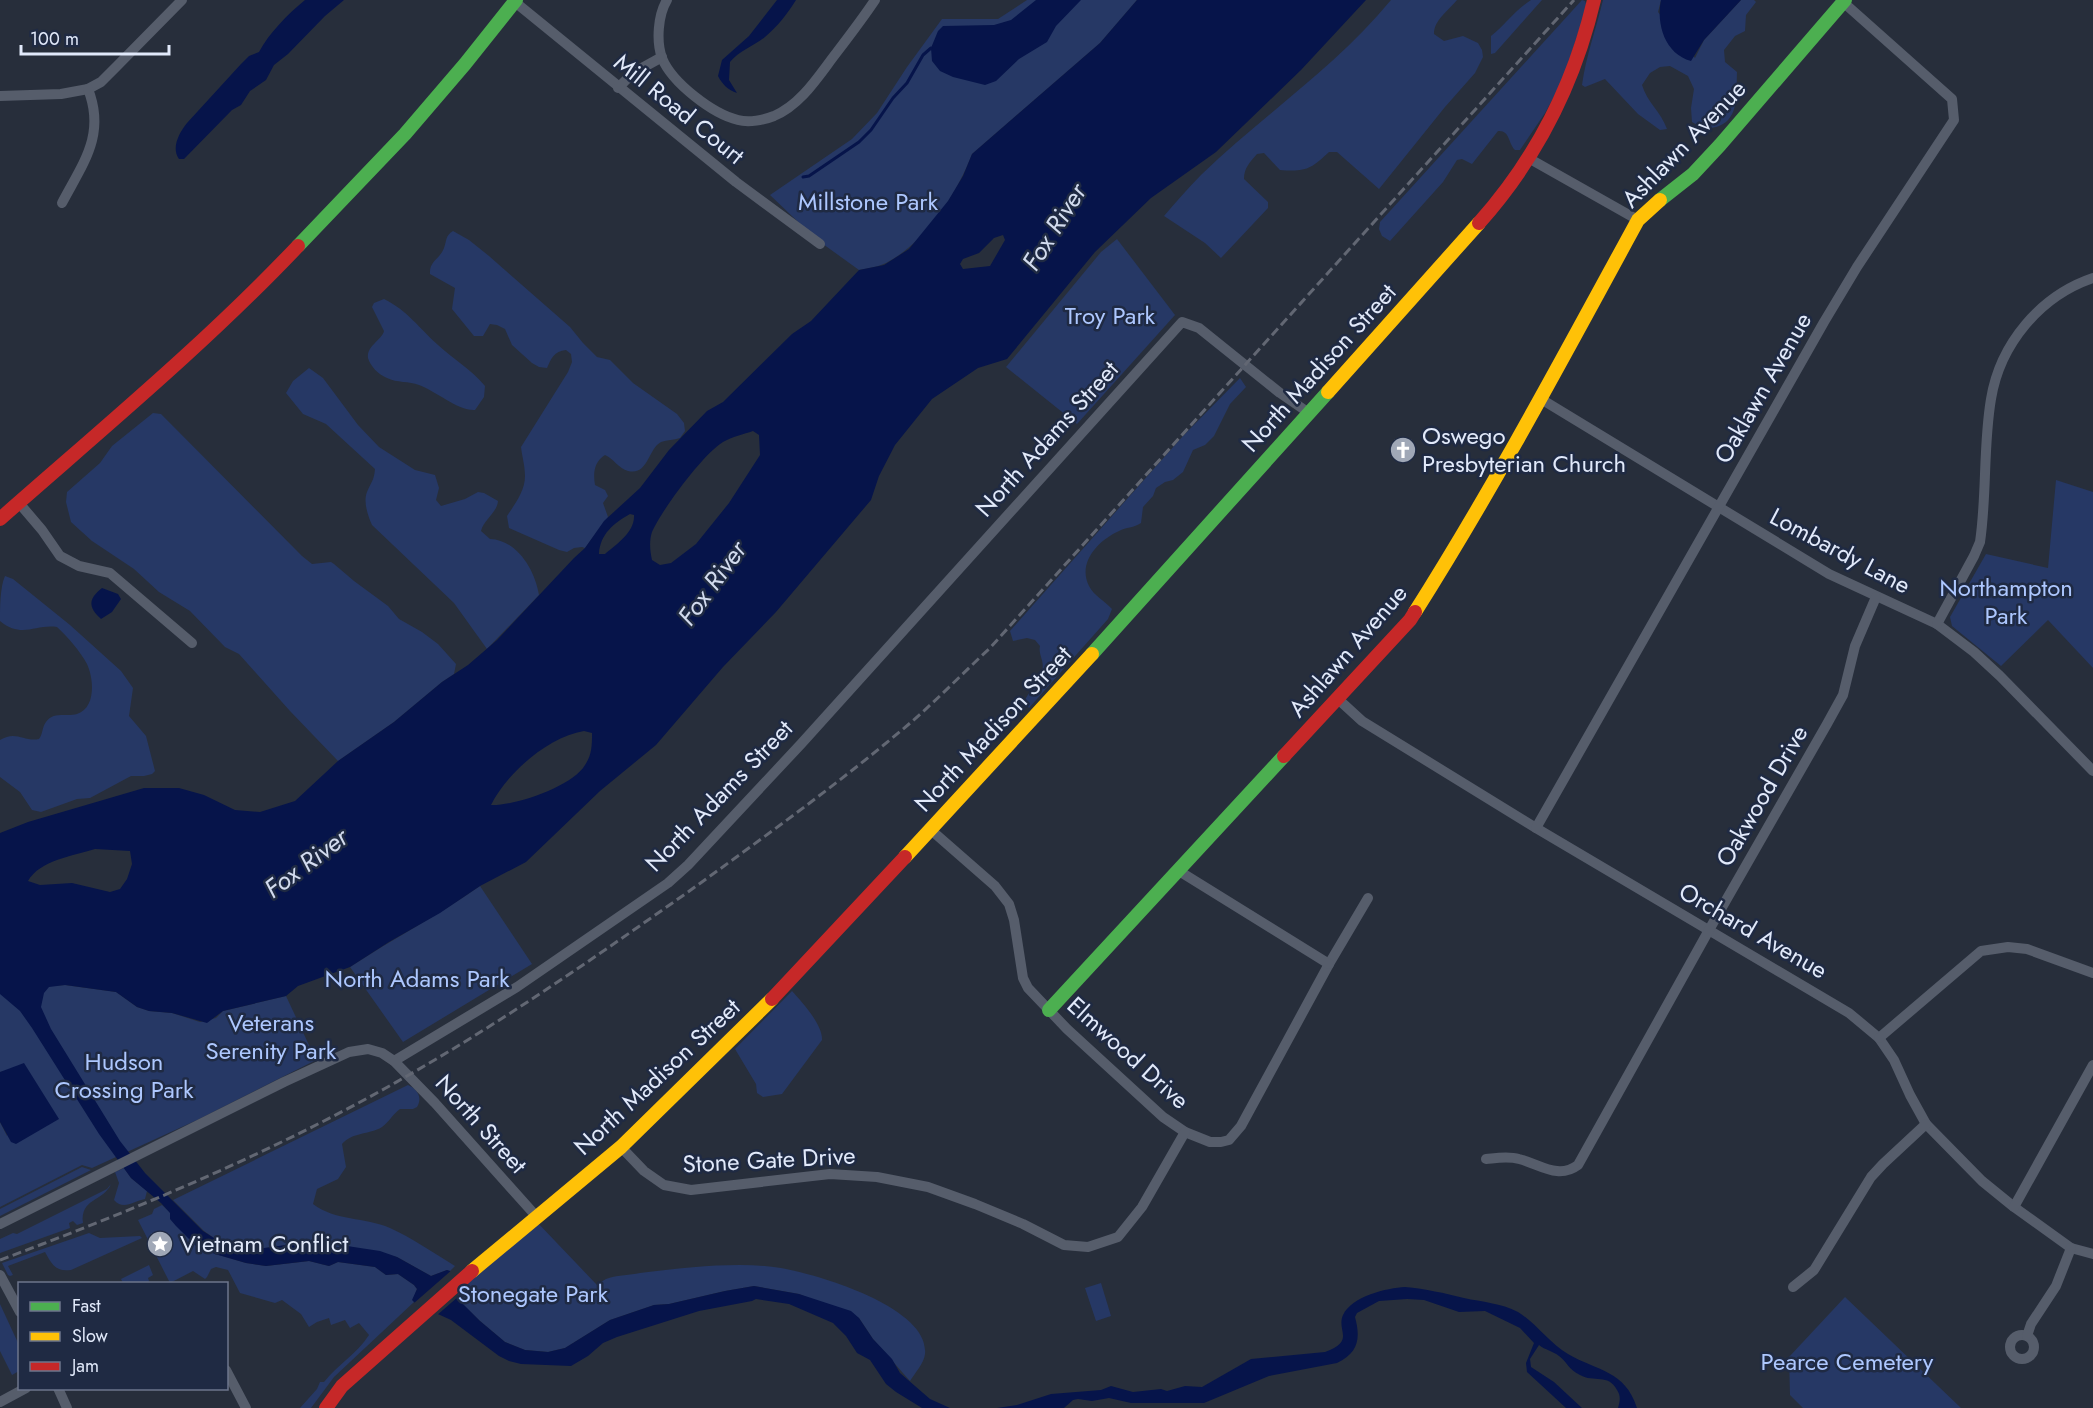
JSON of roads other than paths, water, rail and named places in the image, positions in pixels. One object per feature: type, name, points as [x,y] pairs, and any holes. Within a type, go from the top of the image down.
[{"type":"street","points":[[0,96],[61,94],[88,89],[100,82],[117,66],[182,0]]},
{"type":"street","points":[[667,0],[662,8],[659,35],[662,57],[675,78],[693,95],[712,108],[738,120],[756,121],[772,117],[788,109],[805,93],[875,0]]},
{"type":"street","name":"North Madison Street","points":[[326,1408],[342,1386],[412,1322],[621,1147],[783,989],[1114,630],[1497,202],[1530,159],[1563,99],[1588,30],[1594,0]]},
{"type":"street","points":[[0,519],[189,353],[258,288],[405,134],[514,1]]},
{"type":"street","name":"Mill Road Court","points":[[514,1],[736,182],[820,244]]},
{"type":"street","name":"Ashlawn Avenue","points":[[1049,1010],[1410,620],[1463,536],[1541,399],[1638,220],[1693,174],[1844,1]]},
{"type":"street","name":"Oaklawn Avenue","points":[[1536,828],[1857,267],[1954,120],[1952,99],[1844,1]]},
{"type":"street","points":[[618,87],[633,73],[662,57]]},
{"type":"street","points":[[62,203],[94,138],[96,120],[94,104],[88,89]]},
{"type":"street","points":[[1530,159],[1638,220]]},
{"type":"street","points":[[1937,624],[1980,542],[1991,399],[1996,376],[2008,349],[2034,314],[2059,294],[2093,278]]},
{"type":"street","name":"North Adams Street","points":[[394,1061],[517,987],[668,883],[688,865],[801,744],[1182,322],[1200,328],[1280,393],[1309,413]]},
{"type":"street","name":"Lombardy Lane","points":[[1541,399],[1829,574],[1937,624],[1974,652],[2000,676],[2093,771]]},
{"type":"street","points":[[19,503],[60,556],[79,566],[110,573],[192,643]]},
{"type":"street","name":"Oakwood Drive","points":[[1486,1159],[1517,1158],[1548,1170],[1558,1171],[1565,1171],[1578,1165],[1708,930],[1843,695],[1854,646],[1876,597]]},
{"type":"street","name":"Orchard Avenue","points":[[1338,699],[1362,721],[1536,828],[1829,1000],[1862,1023],[1879,1038],[1894,1060],[1926,1124],[1982,1181],[2071,1248],[2093,1254]]},
{"type":"street","name":"Elmwood Drive","points":[[931,830],[995,886],[1009,904],[1014,920],[1023,978],[1028,988],[1162,1117],[1185,1132],[1210,1142],[1229,1140],[1236,1134],[1282,1054],[1329,964],[1368,898]]},
{"type":"street","points":[[1179,871],[1329,964]]},
{"type":"street","points":[[1879,1038],[1981,951],[2008,947],[2027,949],[2093,973]]},
{"type":"street","points":[[0,1224],[349,1052],[368,1049],[382,1053],[394,1061]]},
{"type":"street","name":"North Street","points":[[394,1061],[435,1103],[536,1216]]},
{"type":"street","points":[[2014,1207],[2093,1065]]},
{"type":"street","points":[[1792,1287],[1814,1270],[1871,1177],[1926,1124]]},
{"type":"street","name":"Stone Gate Drive","points":[[621,1147],[644,1171],[664,1185],[691,1190],[830,1174],[877,1177],[928,1187],[984,1208],[1064,1245],[1088,1247],[1118,1237],[1142,1207],[1185,1132]]},
{"type":"street","points":[[2027,1336],[2031,1324],[2056,1286],[2071,1248]]},
{"type":"street","points":[[0,1275],[18,1308]]},
{"type":"street","points":[[228,1374],[246,1408]]},
{"type":"street","points":[[0,1402],[24,1390]]},
{"type":"street","points":[[58,1390],[67,1408]]},
{"type":"water","points":[[305,0],[344,0],[274,65],[266,80],[250,91],[241,105],[232,110],[184,159],[179,159],[176,145],[187,123],[249,56],[259,52],[279,24]]},
{"type":"water","points":[[777,0],[796,0],[770,33],[730,62],[729,80],[737,93],[734,92],[721,82],[718,76],[722,60],[749,36]]},
{"type":"water","points":[[1036,0],[1081,0],[1056,26],[1047,42],[1019,59],[996,81],[985,85],[953,77],[940,71],[932,61],[931,48],[938,31],[943,26],[994,25],[1011,20]]},
{"type":"water","name":"Fox River","points":[[1137,0],[1366,0],[1301,70],[1216,152],[1151,198],[1095,252],[1007,359],[978,368],[932,399],[895,445],[879,476],[871,500],[776,612],[723,667],[656,745],[600,791],[526,862],[480,886],[350,967],[298,986],[286,996],[223,1011],[207,1023],[172,1013],[149,1011],[137,1007],[116,992],[65,985],[49,987],[44,993],[41,1007],[51,1029],[120,1141],[145,1173],[203,1231],[217,1240],[244,1251],[286,1245],[322,1250],[347,1246],[380,1251],[397,1257],[431,1276],[450,1271],[457,1280],[455,1296],[505,1342],[525,1350],[548,1352],[565,1348],[610,1320],[654,1305],[669,1304],[754,1286],[799,1294],[851,1311],[892,1359],[900,1373],[930,1399],[950,1408],[922,1408],[896,1392],[886,1384],[870,1360],[857,1353],[846,1336],[833,1323],[789,1304],[756,1299],[699,1311],[603,1343],[588,1356],[571,1366],[521,1364],[499,1356],[451,1320],[416,1304],[412,1300],[417,1289],[398,1274],[386,1275],[375,1267],[338,1262],[329,1266],[309,1261],[266,1266],[246,1263],[196,1246],[170,1219],[170,1213],[161,1203],[131,1178],[99,1134],[20,1011],[0,994],[0,833],[28,822],[144,788],[179,788],[204,795],[235,810],[260,812],[295,801],[338,761],[394,722],[497,640],[585,548],[604,521],[640,488],[669,450],[707,411],[723,402],[792,334],[811,321],[859,270],[884,265],[909,249],[948,201],[963,176],[972,154],[1100,43]],"holes":[[[1003,235],[1005,240],[990,266],[963,269],[960,264],[963,259],[979,253],[994,238]],[[753,431],[759,435],[760,455],[729,503],[696,544],[671,563],[660,565],[652,560],[650,546],[652,532],[683,484],[705,458],[727,440]],[[630,514],[634,515],[632,527],[620,542],[605,554],[599,554],[602,541],[613,525]],[[584,731],[592,733],[589,757],[578,773],[542,793],[514,802],[491,805],[518,769],[530,758],[557,741]],[[95,849],[130,851],[132,864],[127,879],[120,889],[110,892],[72,883],[40,885],[28,881],[40,868]]]},
{"type":"water","points":[[1661,0],[1741,0],[1704,40],[1691,61],[1675,52],[1664,37],[1660,19]]},
{"type":"water","points":[[102,588],[118,594],[121,599],[112,612],[101,619],[91,603]]},
{"type":"water","points":[[24,1063],[59,1119],[16,1144],[11,1142],[0,1122],[0,1072]]},
{"type":"water","points":[[1405,1287],[1491,1303],[1518,1312],[1568,1354],[1618,1379],[1632,1395],[1637,1408],[1618,1408],[1620,1396],[1613,1385],[1605,1380],[1580,1375],[1559,1356],[1539,1345],[1530,1359],[1531,1367],[1554,1382],[1582,1408],[1566,1408],[1527,1372],[1526,1363],[1534,1343],[1520,1328],[1485,1311],[1459,1312],[1424,1300],[1407,1299],[1379,1301],[1357,1313],[1355,1317],[1358,1332],[1354,1350],[1337,1363],[1269,1376],[1204,1403],[1131,1403],[1109,1398],[1092,1401],[1073,1400],[1064,1408],[997,1408],[1017,1405],[1051,1394],[1101,1390],[1111,1386],[1133,1392],[1161,1389],[1167,1391],[1185,1386],[1202,1387],[1251,1359],[1325,1352],[1340,1344],[1343,1335],[1341,1321],[1343,1315],[1354,1303],[1380,1291]]},
{"type":"waterway","points":[[803,177],[809,176],[859,142],[871,130],[893,98],[907,83],[923,55],[931,48]]},
{"type":"railway","points":[[0,1260],[105,1220],[208,1176],[309,1129],[407,1076],[515,1010],[619,940],[688,892],[855,768],[919,715],[990,648],[1574,0]]},
{"type":"place","name":"Oswego Presbyterian Church","points":[[1403,450]]},
{"type":"place","name":"Vietnam Conflict","points":[[160,1244]]},
{"type":"park label","name":"Millstone Park","points":[[868,202]]},
{"type":"park label","name":"Troy Park","points":[[1110,316]]},
{"type":"park label","name":"Northampton Park","points":[[2006,602]]},
{"type":"park label","name":"North Adams Park","points":[[417,979]]},
{"type":"park label","name":"Veterans Serenity Park","points":[[271,1037]]},
{"type":"park label","name":"Hudson Crossing Park","points":[[124,1076]]},
{"type":"park label","name":"Stonegate Park","points":[[533,1294]]},
{"type":"park label","name":"Pearce Cemetery","points":[[1847,1362]]}]
